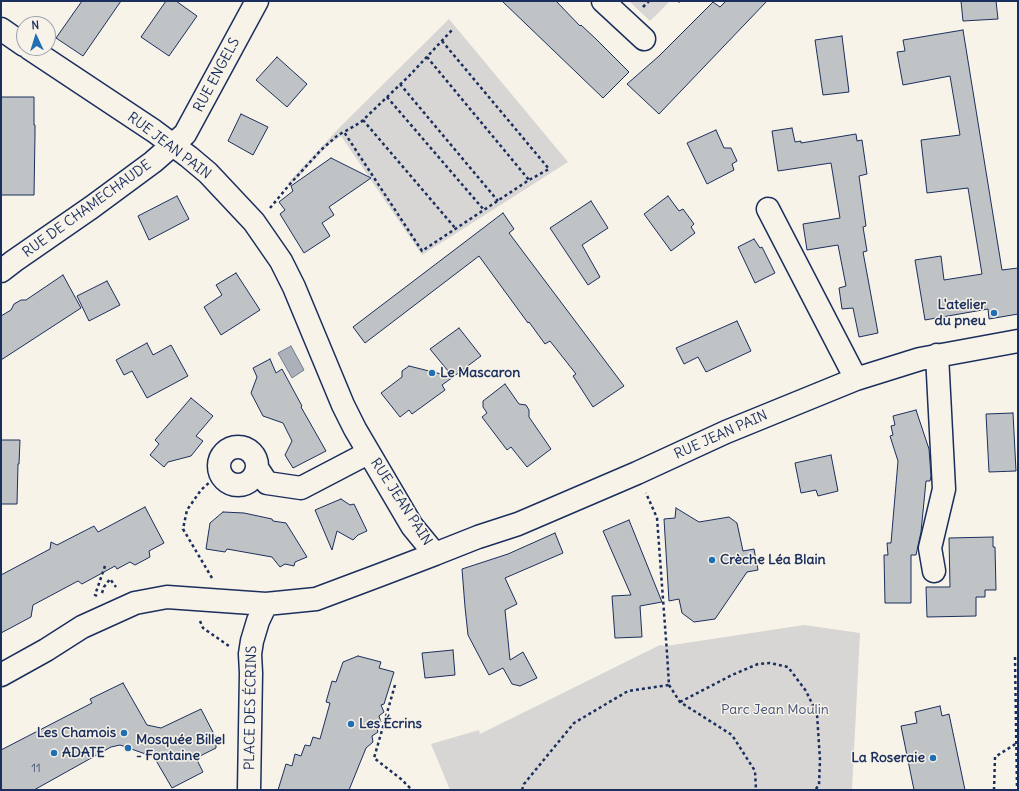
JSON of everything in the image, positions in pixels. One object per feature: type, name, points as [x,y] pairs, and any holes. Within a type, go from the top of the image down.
[{"type":"street","name":"RUE ENGELS","points":[[173,145],[185,134],[257,1]]},
{"type":"street","points":[[604,1],[644,39]]},
{"type":"street","points":[[1,29],[16,39]]},
{"type":"street","name":"RUE JEAN PAIN","points":[[41,56],[173,145],[208,172],[254,222],[281,261],[294,287],[354,429],[412,526],[435,554],[478,537],[518,524],[637,473],[726,432],[856,378],[920,359],[1018,341]]},
{"type":"street","name":"RUE DE CHAMECHAUDE","points":[[5,264],[92,207],[153,162],[173,145]]},
{"type":"street","points":[[768,209],[856,378]]},
{"type":"street","points":[[934,571],[930,548],[944,489],[938,355]]},
{"type":"street","points":[[220,473],[228,482],[234,485],[240,485],[252,480],[257,468],[267,484],[301,488],[368,453]]},
{"type":"street","points":[[1,676],[82,627],[135,603],[167,597],[266,604],[316,598],[435,554]]},
{"type":"street","name":"PLACE DES ÉCRINS","points":[[249,790],[250,654],[256,628],[266,604]]},
{"type":"path","points":[[268,210],[321,150],[338,135],[363,120],[427,57],[452,30]]},
{"type":"path","points":[[344,132],[422,251],[529,180],[549,169],[442,41]]},
{"type":"path","points":[[427,57],[529,180]]},
{"type":"path","points":[[400,84],[498,201]]},
{"type":"path","points":[[387,97],[484,210]]},
{"type":"path","points":[[363,120],[456,229]]},
{"type":"path","points":[[220,473],[201,490],[187,510],[183,530],[216,586],[199,617],[203,628],[234,650]]},
{"type":"path","points":[[637,473],[657,518],[669,685],[680,702],[732,735],[755,771],[756,790]]},
{"type":"path","points":[[105,566],[95,595],[99,596],[102,594],[104,587],[110,579],[116,588]]},
{"type":"path","points":[[1015,657],[1017,790]]},
{"type":"path","points":[[680,702],[732,675],[758,664],[770,663],[788,667],[806,691],[817,714],[820,760],[818,785],[815,790]]},
{"type":"path","points":[[395,685],[374,758],[401,779],[412,790]]},
{"type":"path","points":[[522,790],[524,784],[574,723],[628,691],[669,685]]},
{"type":"path","points":[[994,790],[995,757],[1017,743]]},
{"type":"green space","points":[[629,1],[670,1],[650,21]]},
{"type":"green space","points":[[449,19],[568,162],[422,255],[341,136],[328,145],[290,186],[288,183],[340,127]]},
{"type":"green space","name":"Parc Jean Moulin","points":[[804,625],[860,633],[852,790],[450,790],[431,744],[479,730],[480,734],[660,645],[666,646]]},
{"type":"shaded area","points":[[291,346],[304,370],[292,378],[278,353]]},
{"type":"building","points":[[82,1],[121,1],[83,56],[56,38]]},
{"type":"building","points":[[166,1],[176,1],[197,16],[169,56],[141,37]]},
{"type":"building","points":[[502,1],[556,1],[629,72],[603,98]]},
{"type":"building","points":[[726,1],[767,1],[659,114],[627,84],[659,56],[713,2],[720,7]]},
{"type":"building","points":[[961,1],[996,1],[998,19],[963,21]]},
{"type":"building","points":[[963,30],[1002,270],[1018,268],[1018,314],[989,319],[988,309],[925,320],[915,260],[941,256],[944,280],[982,274],[968,188],[927,193],[921,140],[960,135],[950,76],[903,85],[897,52],[905,51],[903,40]]},
{"type":"building","points":[[842,36],[849,92],[823,95],[815,40]]},
{"type":"building","points":[[277,57],[307,84],[287,107],[256,80]]},
{"type":"building","points":[[1,97],[34,97],[34,195],[1,195]]},
{"type":"building","points":[[241,114],[268,127],[253,155],[228,141]]},
{"type":"building","points":[[792,128],[795,142],[801,141],[801,143],[856,134],[857,141],[862,140],[867,174],[859,176],[866,226],[863,227],[867,251],[863,252],[878,333],[859,337],[853,308],[842,309],[839,288],[846,286],[838,245],[807,250],[803,224],[840,218],[831,163],[778,171],[772,131]]},
{"type":"building","points":[[716,130],[724,148],[731,148],[737,161],[732,164],[734,170],[707,184],[687,143]]},
{"type":"building","points":[[331,158],[371,178],[329,207],[334,215],[322,223],[330,236],[304,253],[280,214],[285,210],[279,202],[293,191],[291,186]]},
{"type":"building","points":[[177,196],[189,219],[149,240],[138,216]]},
{"type":"building","points":[[668,196],[679,211],[683,209],[694,224],[691,227],[695,233],[671,251],[644,214]]},
{"type":"building","points":[[591,201],[608,228],[582,245],[600,277],[588,285],[550,228]]},
{"type":"building","points":[[503,213],[514,229],[509,233],[624,386],[593,407],[573,376],[576,374],[550,341],[545,344],[479,256],[365,343],[353,327]]},
{"type":"building","points":[[754,239],[760,248],[762,247],[775,273],[755,283],[738,247]]},
{"type":"building","points":[[236,273],[260,310],[221,335],[204,307],[222,295],[216,285]]},
{"type":"building","points":[[63,275],[81,308],[1,360],[1,316],[11,310],[14,304],[21,300],[26,300]]},
{"type":"building","points":[[107,281],[120,305],[89,321],[77,296]]},
{"type":"building","points":[[737,321],[751,351],[706,372],[698,357],[684,364],[676,348]]},
{"type":"building","points":[[459,328],[481,356],[453,377],[430,349]]},
{"type":"building","points":[[147,343],[153,355],[171,345],[188,376],[147,398],[132,371],[124,375],[116,360]]},
{"type":"building","points":[[270,359],[276,373],[282,369],[302,406],[301,407],[326,451],[293,468],[285,455],[292,441],[283,423],[263,416],[251,393],[257,377],[253,368]]},
{"type":"building","points":[[409,366],[453,377],[442,385],[445,390],[412,414],[409,410],[400,417],[381,393],[402,377],[402,371]]},
{"type":"building","name":"Le Mascaron","points":[[505,384],[519,404],[526,405],[529,410],[529,417],[551,449],[527,467],[511,447],[507,450],[482,417],[487,413],[483,407],[483,401]]},
{"type":"building","points":[[191,398],[213,416],[196,436],[203,441],[191,456],[168,462],[164,467],[150,455],[159,444],[155,440]]},
{"type":"building","points":[[916,410],[929,449],[931,476],[930,481],[926,481],[921,532],[916,555],[911,555],[911,603],[885,603],[884,555],[888,555],[887,543],[891,543],[898,461],[890,436],[893,435],[891,426],[895,425],[893,416]]},
{"type":"building","points":[[1013,413],[1016,471],[989,472],[986,414]]},
{"type":"building","points":[[1,440],[20,440],[17,504],[1,504]]},
{"type":"building","points":[[831,455],[838,491],[818,496],[816,490],[801,493],[795,463]]},
{"type":"building","points":[[341,499],[350,505],[354,504],[367,531],[358,535],[353,540],[337,531],[332,550],[315,510]]},
{"type":"building","points":[[145,507],[164,543],[149,551],[150,557],[135,565],[130,562],[117,569],[115,566],[82,584],[78,581],[33,605],[31,617],[1,633],[1,575],[50,549],[51,542],[57,545],[94,526],[98,532]]},
{"type":"building","name":"Crèche Léa Blain","points":[[676,508],[699,522],[729,517],[737,523],[743,551],[754,549],[758,570],[747,572],[715,619],[694,622],[682,613],[679,599],[669,601],[664,519],[675,518]]},
{"type":"building","points":[[223,512],[244,513],[286,523],[307,557],[295,562],[294,566],[285,564],[280,567],[272,557],[227,549],[225,552],[206,549],[210,523]]},
{"type":"building","points":[[629,520],[662,602],[640,606],[642,637],[615,638],[612,596],[631,595],[603,531]]},
{"type":"building","points":[[555,533],[563,553],[505,578],[517,604],[505,610],[510,660],[523,652],[537,678],[520,686],[512,684],[503,668],[489,675],[468,635],[462,569],[508,554]]},
{"type":"building","points":[[993,537],[993,547],[995,547],[996,590],[985,590],[985,597],[976,597],[976,616],[927,617],[926,587],[950,587],[949,538]]},
{"type":"building","points":[[453,650],[455,675],[425,678],[422,653]]},
{"type":"building","name":"Les Écrins","points":[[358,656],[381,662],[379,668],[394,672],[384,704],[381,705],[384,712],[379,716],[381,722],[376,726],[378,732],[372,736],[373,742],[366,748],[349,790],[278,790],[286,764],[292,766],[295,754],[301,756],[305,745],[310,746],[313,737],[320,739],[330,703],[326,702],[332,681],[336,682],[343,662]]},
{"type":"building","name":"Les Chamois","points":[[123,683],[147,725],[161,728],[201,709],[216,738],[216,748],[196,758],[203,772],[172,788],[154,757],[120,745],[111,747],[34,790],[1,790],[1,750],[92,703],[90,699]]},
{"type":"building","name":"La Roseraie","points":[[940,706],[942,716],[949,714],[965,790],[914,790],[901,726],[917,723],[915,712]]},
{"type":"place","name":"L'atelier du pneu","points":[[994,313]]},
{"type":"place","name":"Le Mascaron","points":[[432,373]]},
{"type":"place","name":"Crèche Léa Blain","points":[[712,560]]},
{"type":"place","name":"Les Écrins","points":[[351,724]]},
{"type":"place","name":"Les Chamois","points":[[124,733]]},
{"type":"place","name":"Mosquée Billel - Fontaine","points":[[128,748]]},
{"type":"place","name":"ADATE","points":[[54,753]]},
{"type":"place","name":"La Roseraie","points":[[933,758]]}]
